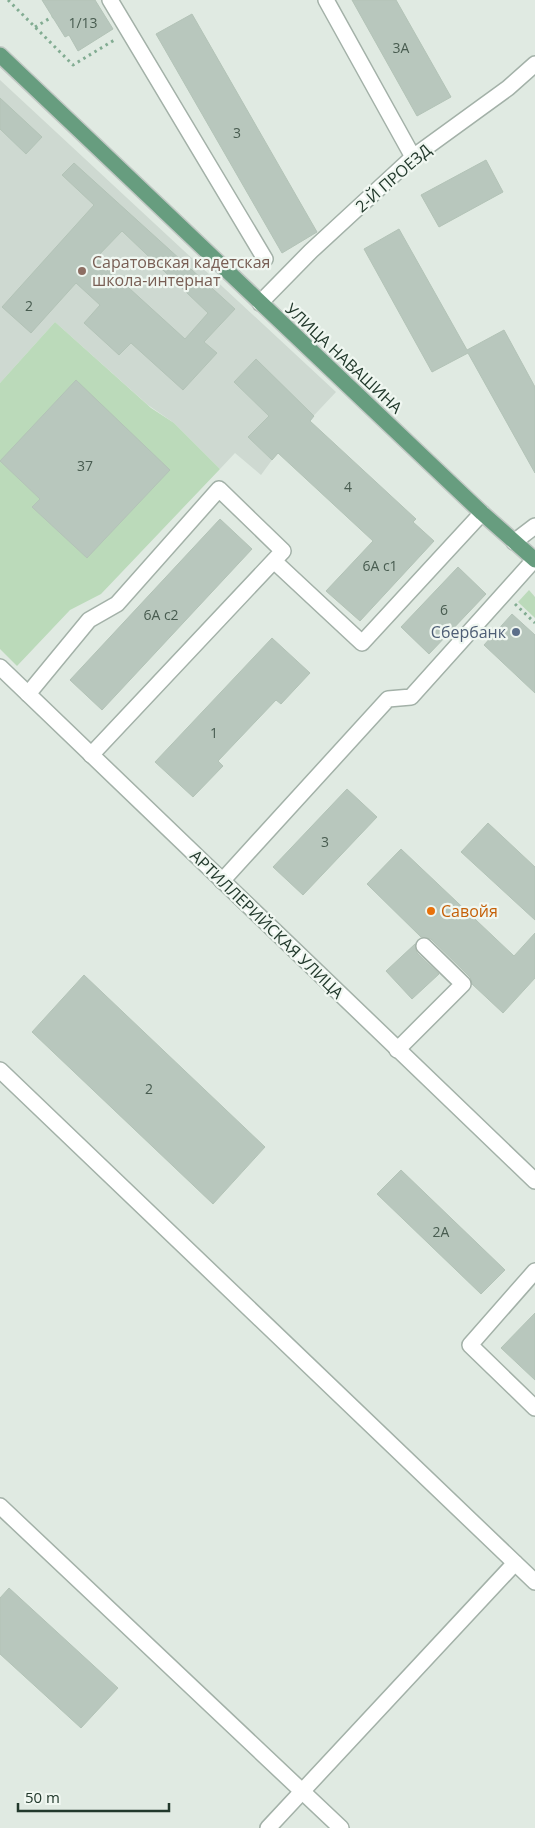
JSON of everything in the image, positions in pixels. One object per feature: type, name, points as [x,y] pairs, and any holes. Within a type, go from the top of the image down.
[{"type":"main road","name":"УЛИЦА НАВАШИНА","points":[[0,54],[260,303],[535,560]]},
{"type":"street","points":[[110,0],[265,259]]},
{"type":"street","points":[[326,0],[413,157]]},
{"type":"street","name":"2-Й ПРОЕЗД","points":[[260,303],[310,251],[413,157],[533,69]]},
{"type":"street","points":[[28,694],[89,620],[117,604],[219,489],[283,551],[91,755]]},
{"type":"street","points":[[274,561],[362,643],[482,512]]},
{"type":"street","points":[[514,542],[535,526]]},
{"type":"street","points":[[222,881],[388,699],[410,697],[535,560]]},
{"type":"street","name":"АРТИЛЛЕРИЙСКАЯ УЛИЦА","points":[[0,667],[535,1181]]},
{"type":"street","points":[[397,1050],[463,984],[424,946]]},
{"type":"street","points":[[0,1070],[535,1582]]},
{"type":"street","points":[[535,1271],[470,1344],[535,1408]]},
{"type":"street","points":[[0,1506],[341,1828]]},
{"type":"street","points":[[268,1828],[515,1563]]},
{"type":"path","points":[[8,0],[73,65],[129,31]]},
{"type":"path","points":[[35,28],[52,17]]},
{"type":"path","points":[[512,601],[535,624]]},
{"type":"shaded area","points":[[0,80],[336,392],[272,460],[261,475],[235,453],[220,469],[174,423],[148,405],[55,322],[0,383]]},
{"type":"green space","points":[[55,322],[151,408],[174,423],[220,469],[101,594],[70,610],[17,666],[0,649],[0,383]]},
{"type":"green space","points":[[529,590],[535,597],[535,618],[518,602]]},
{"type":"building","points":[[42,0],[95,0],[113,29],[78,51],[69,35],[65,37]]},
{"type":"building","points":[[352,0],[396,0],[451,97],[417,116]]},
{"type":"building","points":[[192,14],[317,232],[282,253],[156,34]]},
{"type":"building","points":[[0,98],[42,137],[26,154],[0,129]]},
{"type":"building","points":[[486,160],[503,192],[439,227],[421,195]]},
{"type":"building","points":[[74,163],[235,309],[204,342],[217,353],[183,390],[131,343],[119,355],[84,323],[100,305],[76,283],[31,333],[2,307],[94,205],[62,175]],"holes":[[[122,231],[208,313],[185,339],[96,258]]]},
{"type":"building","points":[[399,229],[467,350],[504,330],[535,387],[535,473],[468,353],[432,372],[364,249]]},
{"type":"building","points":[[256,359],[314,416],[310,421],[416,519],[413,522],[434,541],[360,621],[326,591],[373,541],[278,453],[272,460],[248,437],[269,416],[234,382]]},
{"type":"building","points":[[76,380],[170,470],[87,558],[32,507],[40,499],[0,461]]},
{"type":"building","points":[[220,519],[252,549],[102,710],[70,680]]},
{"type":"building","points":[[458,567],[486,594],[429,654],[401,627]]},
{"type":"building","points":[[512,614],[535,635],[535,693],[484,645]]},
{"type":"building","points":[[272,638],[310,673],[281,704],[276,700],[218,761],[223,766],[193,797],[155,762]]},
{"type":"building","points":[[347,789],[377,817],[303,895],[273,867]]},
{"type":"building","points":[[488,823],[535,867],[535,920],[461,852]]},
{"type":"building","name":"Савойя","points":[[401,849],[514,956],[535,933],[535,978],[503,1013],[472,984],[470,977],[431,939],[421,937],[367,884]]},
{"type":"building","points":[[415,944],[417,953],[439,974],[412,999],[386,971]]},
{"type":"building","points":[[84,975],[265,1147],[213,1204],[32,1032]]},
{"type":"building","points":[[401,1170],[505,1270],[481,1294],[377,1194]]},
{"type":"building","points":[[535,1313],[535,1380],[501,1348]]},
{"type":"building","points":[[9,1588],[118,1688],[81,1728],[0,1654],[0,1598]]},
{"type":"place","name":"Саратовская кадетская школа-интернат","points":[[82,271]]},
{"type":"place","name":"Сбербанк","points":[[516,632]]},
{"type":"place","name":"Савойя","points":[[431,911]]}]
